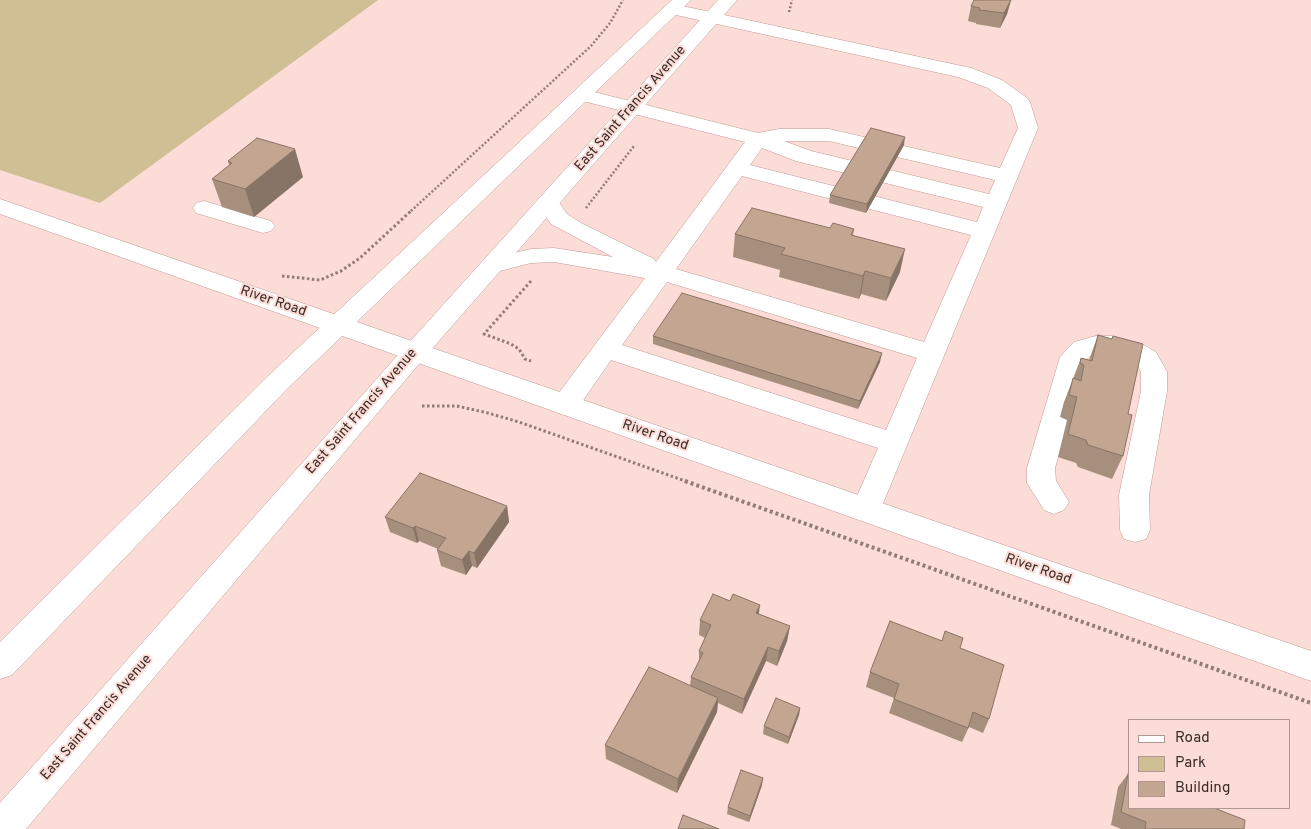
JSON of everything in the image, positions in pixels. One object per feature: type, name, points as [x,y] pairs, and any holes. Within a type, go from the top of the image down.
[{"type":"main road","name":"East Saint Francis Avenue","points":[[2,829],[19,814],[415,352],[728,0]]},
{"type":"main road","points":[[0,664],[278,382],[677,5],[712,18],[964,72],[995,84],[1020,102],[1028,128],[866,510]]},
{"type":"main road","points":[[582,95],[662,115],[755,149],[996,203]]},
{"type":"main road","points":[[565,405],[755,149],[829,135],[996,203]]},
{"type":"main road","points":[[755,149],[804,156],[996,203]]},
{"type":"main road","points":[[548,203],[559,219],[573,228],[663,273]]},
{"type":"main road","name":"River Road","points":[[0,206],[1311,666]]},
{"type":"main road","points":[[204,208],[263,226]]},
{"type":"main road","points":[[492,265],[532,256],[554,255],[663,273],[932,353]]},
{"type":"main road","points":[[710,316],[726,292]]},
{"type":"main road","points":[[751,328],[766,304]]},
{"type":"main road","points":[[794,341],[808,316]]},
{"type":"main road","points":[[836,354],[849,328]]},
{"type":"main road","points":[[1054,502],[1042,483],[1041,468],[1073,357],[1083,348],[1096,345],[1111,345],[1132,350],[1147,358],[1154,372],[1154,391],[1134,495],[1135,530]]},
{"type":"main road","points":[[674,372],[690,348]]},
{"type":"main road","points":[[606,350],[894,443]]},
{"type":"main road","points":[[716,385],[731,361]]},
{"type":"main road","points":[[760,400],[775,374]]},
{"type":"main road","points":[[805,414],[818,388]]},
{"type":"path","points":[[277,275],[296,279],[320,280],[341,271],[360,258],[592,46],[610,23],[623,0]]},
{"type":"path","points":[[573,228],[588,204],[662,115]]},
{"type":"path","points":[[531,362],[525,359],[519,349],[511,344],[484,334],[554,255]]},
{"type":"path","points":[[422,406],[457,406],[488,412],[518,422],[1311,703]]},
{"type":"green space","points":[[0,0],[378,0],[100,203],[0,170]]},
{"type":"building","points":[[974,0],[1011,0],[1004,13],[979,10],[980,8],[971,6]]},
{"type":"building","points":[[871,128],[905,137],[867,204],[830,195]]},
{"type":"building","points":[[257,138],[295,149],[245,189],[212,179],[232,163],[228,161]]},
{"type":"building","points":[[752,208],[830,228],[833,223],[854,229],[851,235],[905,249],[891,278],[865,271],[863,276],[781,254],[785,248],[735,234]]},
{"type":"building","points":[[682,293],[882,353],[860,401],[653,336]]},
{"type":"building","points":[[1098,335],[1112,339],[1113,336],[1143,344],[1128,414],[1132,415],[1123,456],[1088,445],[1086,440],[1068,434],[1077,397],[1069,395],[1073,378],[1081,381],[1084,365],[1080,363],[1081,358],[1092,361]]},
{"type":"building","points":[[420,473],[507,506],[474,553],[469,551],[462,560],[437,550],[446,538],[385,517]]},
{"type":"building","points":[[713,594],[730,601],[733,594],[760,605],[756,613],[790,626],[779,651],[768,647],[744,699],[691,677],[703,653],[699,651],[711,625],[700,620]]},
{"type":"building","points":[[890,621],[942,641],[945,631],[963,638],[960,648],[1004,665],[989,719],[973,712],[968,728],[894,699],[899,684],[870,672]]},
{"type":"building","points":[[649,667],[718,698],[678,779],[605,745]]},
{"type":"building","points":[[776,698],[800,708],[789,737],[764,726]]},
{"type":"building","points":[[741,770],[763,778],[750,816],[728,807]]},
{"type":"building","points":[[1128,774],[1128,809],[1217,809],[1245,820],[1244,829],[1145,829],[1146,822],[1121,812]]},
{"type":"building","points":[[683,815],[719,829],[678,829]]}]
